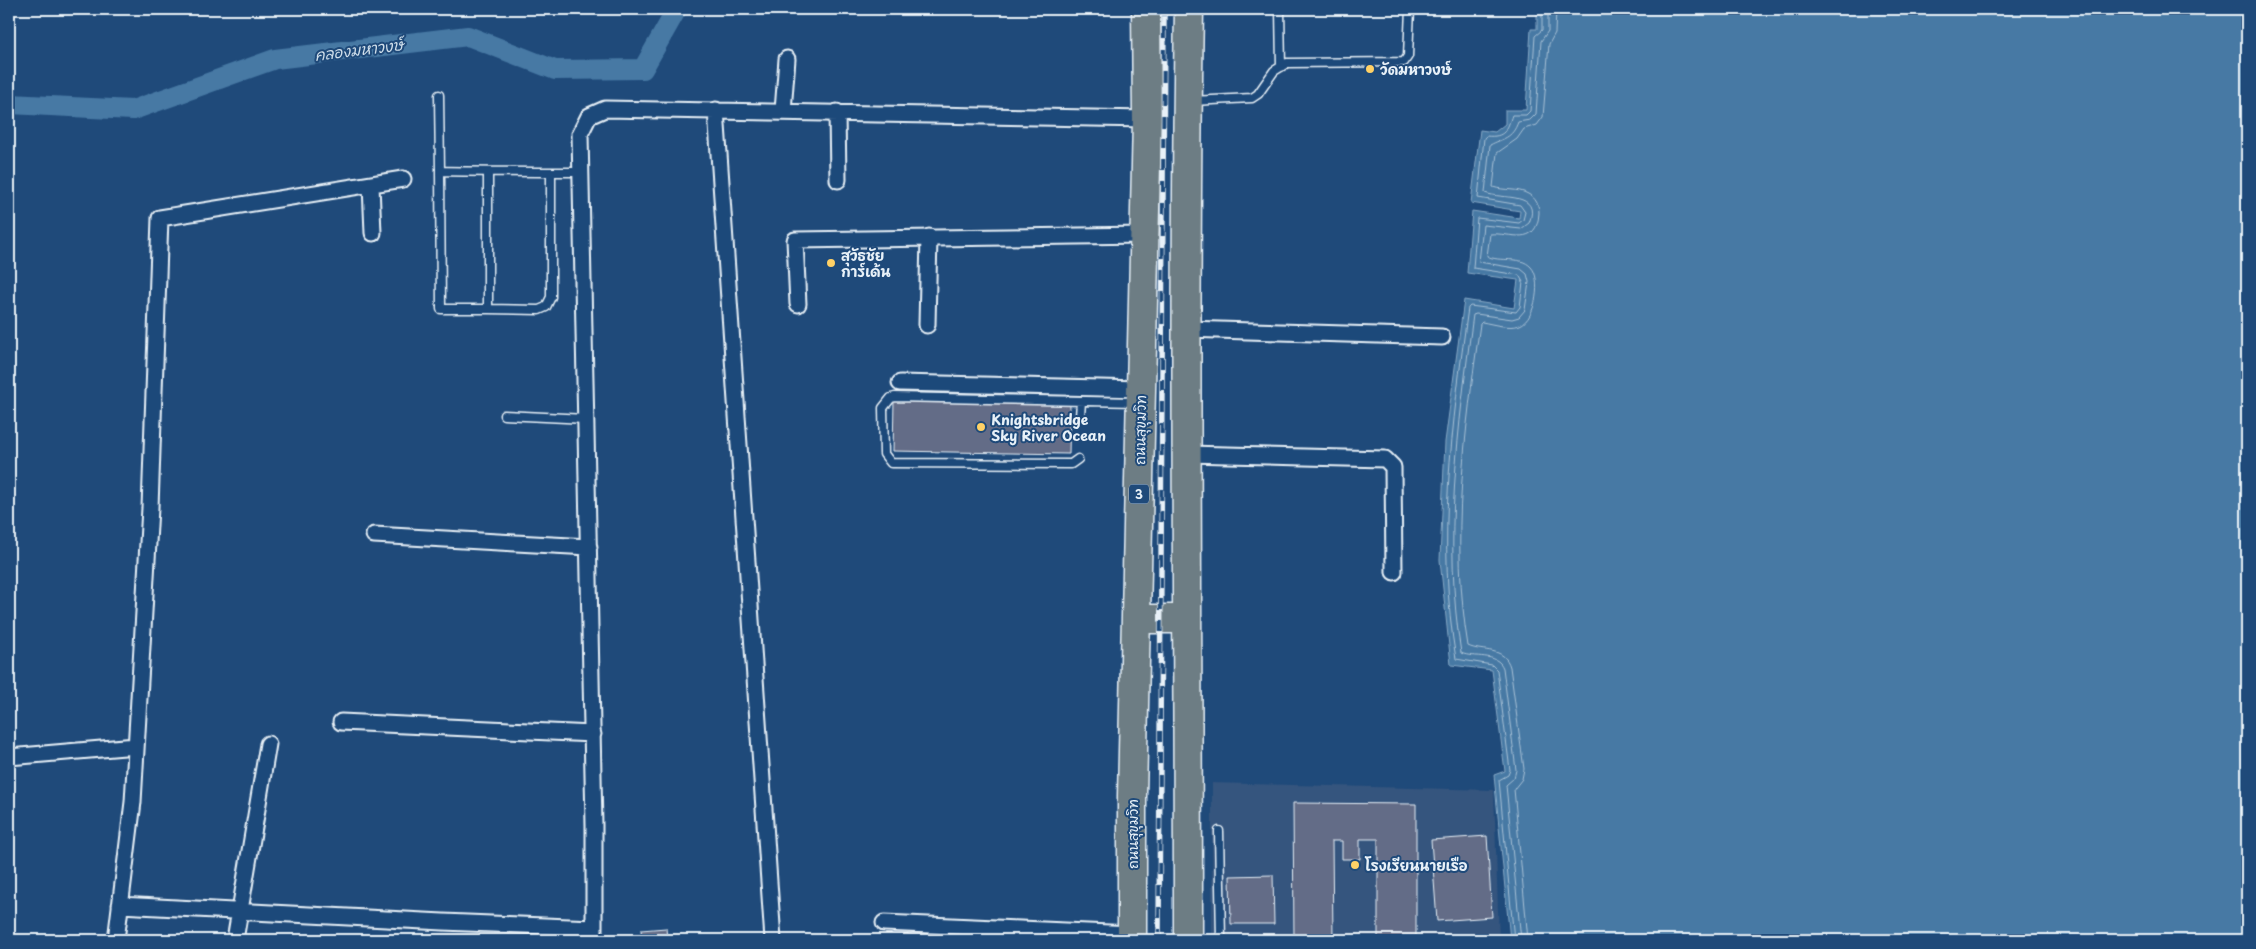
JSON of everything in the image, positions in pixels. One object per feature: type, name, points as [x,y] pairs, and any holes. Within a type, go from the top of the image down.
[{"type":"highway","name":"ถนนสุขุมวิท","points":[[1132,937],[1136,619],[1147,120],[1146,9]]},
{"type":"highway","points":[[1188,9],[1186,329],[1189,756],[1188,940]]},
{"type":"highway","points":[[1136,619],[1187,619]]},
{"type":"street","points":[[783,111],[787,59]]},
{"type":"street","points":[[120,905],[594,934],[589,547],[580,134],[589,116],[605,109],[837,112],[1147,120]]},
{"type":"street","points":[[716,110],[773,940]]},
{"type":"street","points":[[837,112],[838,180]]},
{"type":"street","points":[[116,940],[133,802],[150,508],[160,218],[403,179]]},
{"type":"street","points":[[371,185],[373,233]]},
{"type":"street","points":[[798,304],[795,240],[1144,235]]},
{"type":"street","points":[[927,325],[929,237]]},
{"type":"street","points":[[1186,329],[1442,337]]},
{"type":"street","points":[[900,383],[1141,396]]},
{"type":"street","points":[[1187,454],[1385,459],[1393,467],[1394,572]]},
{"type":"street","points":[[374,535],[589,547]]},
{"type":"street","points":[[341,722],[592,734]]},
{"type":"street","points":[[235,940],[268,744]]},
{"type":"street","points":[[9,757],[136,746]]},
{"type":"street","points":[[884,923],[1132,937]]},
{"type":"lane","points":[[1280,9],[1281,67]]},
{"type":"lane","points":[[1187,101],[1252,98],[1258,94],[1274,71],[1287,63],[1404,62],[1408,56],[1410,9]]},
{"type":"lane","points":[[439,95],[441,309],[539,310],[546,307],[551,296],[551,172]]},
{"type":"lane","points":[[440,171],[581,172]]},
{"type":"lane","points":[[488,172],[488,309]]},
{"type":"lane","points":[[1078,458],[1071,464],[891,463],[884,454],[883,408],[891,398],[895,397],[1081,402],[1141,396]]},
{"type":"lane","points":[[1080,417],[1081,402]]},
{"type":"lane","points":[[504,415],[586,419]]},
{"type":"lane","points":[[1219,831],[1221,940]]},
{"type":"shaded area","name":"โรงเรียนนายเรือ","points":[[1212,783],[1494,790],[1499,940],[1212,940]]},
{"type":"water","points":[[1537,9],[2247,9],[2247,940],[1510,940],[1494,775],[1505,771],[1492,670],[1451,665],[1440,560],[1445,442],[1464,300],[1514,308],[1518,280],[1467,273],[1472,211],[1519,218],[1520,211],[1471,203],[1480,130],[1495,132],[1505,124],[1505,110],[1526,110],[1531,29],[1537,29]]},
{"type":"building","name":"Knightsbridge Sky River Ocean","points":[[894,401],[1070,404],[1069,454],[893,451]]},
{"type":"building","points":[[1293,803],[1416,804],[1416,940],[1378,940],[1378,839],[1360,839],[1360,859],[1342,859],[1342,841],[1332,841],[1333,940],[1294,940]]},
{"type":"building","points":[[1487,836],[1492,917],[1437,921],[1431,840]]},
{"type":"building","points":[[1273,875],[1274,924],[1231,924],[1230,876]]},
{"type":"building","points":[[666,928],[667,940],[642,940],[641,930]]},
{"type":"waterway","name":"คลองมหาวงษ์","points":[[9,104],[133,110],[275,59],[468,36],[555,70],[643,69],[677,9]]},
{"type":"railway","points":[[1159,940],[1164,9]]},
{"type":"place","name":"วัดมหาวงษ์","points":[[1370,69]]},
{"type":"place","name":"สุวัธชัย การ์เด้น","points":[[831,263]]},
{"type":"place","name":"Knightsbridge Sky River Ocean","points":[[981,427]]},
{"type":"place","name":"โรงเรียนนายเรือ","points":[[1355,865]]}]
